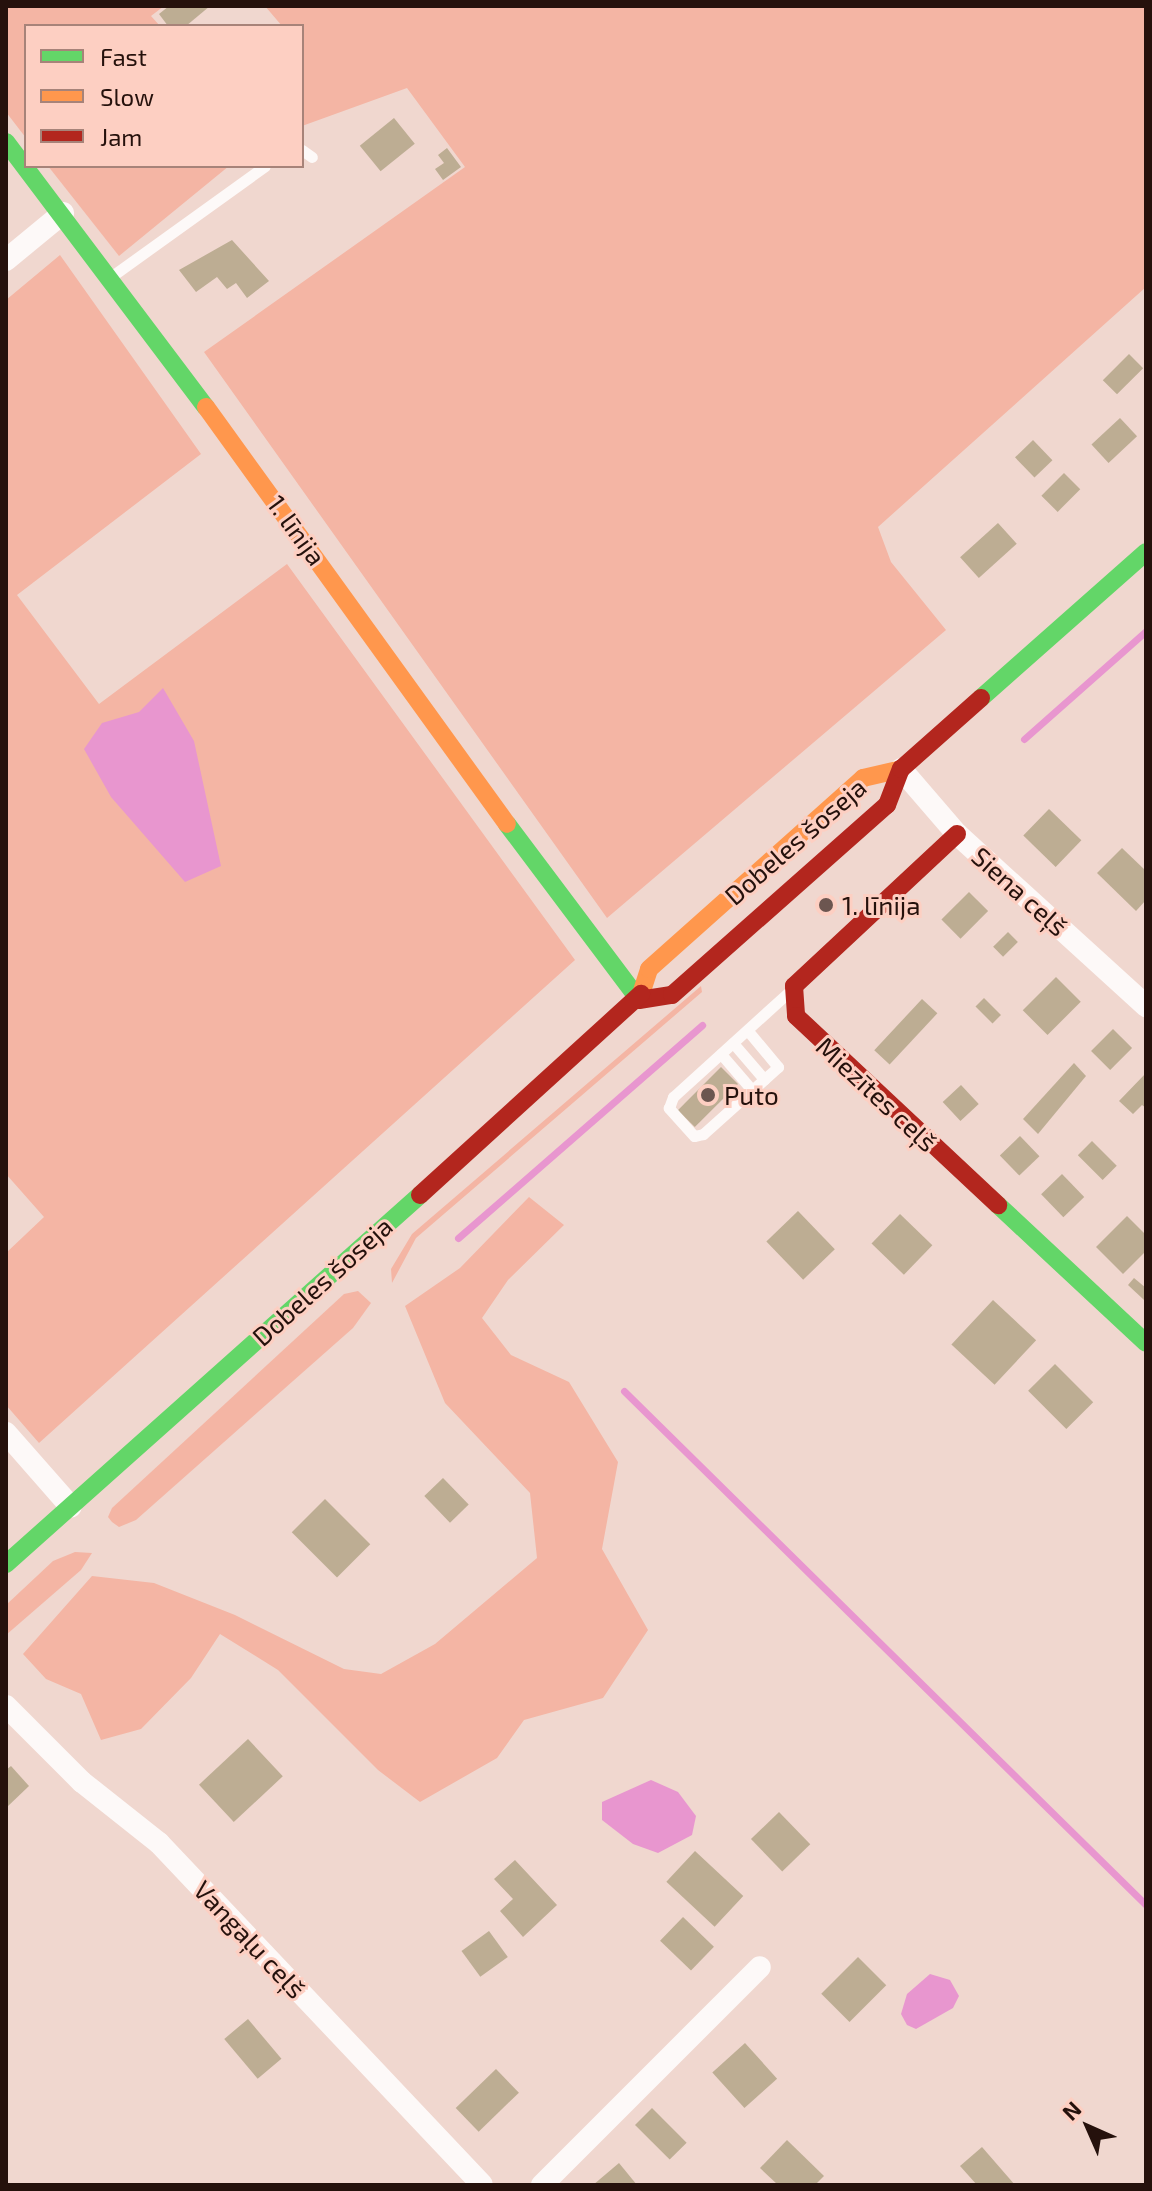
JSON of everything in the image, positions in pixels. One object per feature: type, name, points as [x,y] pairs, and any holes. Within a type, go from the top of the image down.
[{"type":"main road","name":"1. līnija","points":[[6,142],[24,164]]},
{"type":"main road","name":"1. līnija","points":[[27,168],[111,277],[587,935],[639,1000]]},
{"type":"main road","name":"Dobeles šoseja","points":[[639,1000],[672,995],[712,960],[887,805],[901,769],[1146,552]]},
{"type":"main road","name":"Dobeles šoseja","points":[[6,1564],[639,1000],[649,969],[851,788],[863,778],[901,769]]},
{"type":"main road","points":[[794,986],[957,834]]},
{"type":"main road","name":"Miezītes ceļš","points":[[794,986],[796,1016],[843,1065],[1146,1343]]},
{"type":"street","points":[[6,260],[63,213]]},
{"type":"street","name":"Siena ceļš","points":[[901,769],[957,834],[1146,1006]]},
{"type":"street","points":[[6,1433],[71,1507]]},
{"type":"street","name":"Vangaļu ceļš","points":[[6,1706],[82,1782],[159,1843],[482,2185]]},
{"type":"street","points":[[542,2185],[760,1967]]},
{"type":"lane","points":[[111,277],[262,168]]},
{"type":"lane","points":[[748,1031],[778,1067],[708,1129],[694,1136],[669,1108],[794,986]]},
{"type":"lane","points":[[733,1043],[764,1079]]},
{"type":"lane","points":[[721,1054],[752,1090]]},
{"type":"lane","points":[[732,1090],[741,1100]]},
{"type":"lane","points":[[712,1108],[721,1118]]},
{"type":"lane","points":[[700,1119],[708,1129]]},
{"type":"shaded area","points":[[6,6],[164,6],[151,16],[158,24],[24,24],[24,135],[6,112]]},
{"type":"shaded area","points":[[265,6],[1146,6],[1146,287],[878,527],[891,562],[946,630],[607,918],[204,352],[465,167],[407,88],[304,125],[304,24],[280,24]]},
{"type":"shaded area","points":[[50,168],[227,168],[119,256]]},
{"type":"shaded area","points":[[60,255],[201,454],[17,595],[99,704],[287,564],[575,960],[39,1443],[6,1405],[6,1253],[44,1217],[6,1174],[6,300]]},
{"type":"shaded area","points":[[163,688],[194,741],[221,866],[185,882],[111,797],[84,749],[102,723],[139,712]]},
{"type":"shaded area","points":[[701,986],[702,992],[416,1238],[392,1283],[391,1269],[412,1234]]},
{"type":"shaded area","points":[[529,1197],[564,1225],[508,1280],[482,1318],[511,1355],[569,1382],[618,1462],[602,1549],[648,1630],[603,1698],[524,1720],[497,1758],[420,1802],[378,1770],[278,1670],[220,1634],[191,1678],[141,1729],[101,1740],[81,1694],[46,1679],[23,1654],[92,1576],[154,1583],[235,1615],[344,1669],[381,1674],[435,1644],[537,1558],[530,1493],[445,1403],[405,1306],[460,1268]]},
{"type":"shaded area","points":[[358,1291],[371,1303],[353,1328],[136,1520],[119,1527],[112,1522],[108,1517],[112,1508],[344,1294]]},
{"type":"shaded area","points":[[75,1552],[92,1553],[81,1570],[6,1635],[6,1605],[53,1561]]},
{"type":"shaded area","points":[[651,1780],[678,1792],[696,1816],[692,1835],[658,1853],[633,1844],[602,1820],[602,1802]]},
{"type":"shaded area","points":[[930,1974],[950,1980],[959,1996],[953,2008],[916,2029],[907,2025],[901,2014],[907,1994]]},
{"type":"building","points":[[169,6],[210,6],[188,24],[166,24],[159,14]]},
{"type":"building","points":[[394,118],[415,144],[381,171],[360,146]]},
{"type":"building","points":[[447,148],[461,167],[443,180],[435,169],[444,163],[438,155]]},
{"type":"building","points":[[232,240],[269,281],[247,298],[236,283],[227,289],[217,277],[196,292],[179,270]]},
{"type":"building","points":[[1129,354],[1143,368],[1117,394],[1103,380]]},
{"type":"building","points":[[1120,418],[1137,436],[1109,463],[1091,445]]},
{"type":"building","points":[[1033,440],[1052,460],[1034,478],[1015,457]]},
{"type":"building","points":[[1064,473],[1080,489],[1058,512],[1041,496]]},
{"type":"building","points":[[998,523],[1017,544],[979,578],[960,557]]},
{"type":"building","points":[[1049,809],[1081,840],[1056,867],[1023,836]]},
{"type":"building","points":[[1122,848],[1146,871],[1146,900],[1136,911],[1097,873]]},
{"type":"building","points":[[969,892],[988,911],[961,939],[941,920]]},
{"type":"building","points":[[1008,932],[1018,942],[1003,957],[993,947]]},
{"type":"building","points":[[1056,977],[1081,1002],[1048,1035],[1023,1010]]},
{"type":"building","points":[[984,998],[1001,1015],[992,1023],[976,1006]]},
{"type":"building","points":[[922,999],[937,1013],[890,1065],[874,1050]]},
{"type":"building","points":[[1113,1029],[1132,1048],[1110,1070],[1091,1051]]},
{"type":"building","points":[[1074,1063],[1086,1076],[1038,1134],[1023,1119]]},
{"type":"building","name":"Puto","points":[[721,1067],[738,1084],[695,1127],[678,1110]]},
{"type":"building","points":[[1146,1073],[1146,1108],[1142,1105],[1133,1114],[1119,1101]]},
{"type":"building","points":[[961,1085],[979,1104],[960,1121],[943,1102]]},
{"type":"building","points":[[1020,1136],[1039,1156],[1019,1176],[1000,1155]]},
{"type":"building","points":[[1092,1141],[1117,1166],[1103,1180],[1078,1155]]},
{"type":"building","points":[[1062,1174],[1084,1197],[1063,1217],[1041,1194]]},
{"type":"building","points":[[798,1211],[835,1249],[803,1280],[766,1242]]},
{"type":"building","points":[[900,1214],[932,1245],[904,1275],[872,1243]]},
{"type":"building","points":[[1127,1216],[1146,1235],[1146,1251],[1123,1274],[1096,1247]]},
{"type":"building","points":[[1134,1278],[1146,1288],[1144,1300],[1128,1285]]},
{"type":"building","points":[[993,1300],[1036,1340],[995,1385],[951,1345]]},
{"type":"building","points":[[1055,1364],[1093,1402],[1066,1429],[1028,1391]]},
{"type":"building","points":[[443,1478],[469,1505],[450,1523],[424,1496]]},
{"type":"building","points":[[325,1499],[370,1544],[337,1577],[292,1532]]},
{"type":"building","points":[[248,1739],[283,1776],[234,1822],[199,1785]]},
{"type":"building","points":[[11,1766],[29,1786],[6,1808],[6,1770]]},
{"type":"building","points":[[779,1812],[810,1844],[782,1871],[751,1839]]},
{"type":"building","points":[[695,1851],[743,1896],[715,1927],[666,1882]]},
{"type":"building","points":[[515,1860],[557,1905],[523,1937],[500,1911],[513,1899],[494,1879]]},
{"type":"building","points":[[683,1917],[714,1947],[691,1971],[660,1941]]},
{"type":"building","points":[[489,1931],[508,1957],[480,1977],[461,1951]]},
{"type":"building","points":[[858,1957],[886,1985],[850,2022],[821,1994]]},
{"type":"building","points":[[248,2019],[281,2059],[258,2079],[224,2039]]},
{"type":"building","points":[[745,2043],[777,2079],[744,2108],[712,2072]]},
{"type":"building","points":[[496,2069],[519,2093],[479,2132],[456,2108]]},
{"type":"building","points":[[652,2108],[687,2143],[670,2160],[635,2125]]},
{"type":"building","points":[[787,2140],[824,2176],[815,2185],[778,2185],[760,2168]]},
{"type":"building","points":[[982,2147],[1015,2185],[977,2185],[960,2166]]},
{"type":"building","points":[[619,2163],[637,2185],[593,2185]]},
{"type":"waterway","points":[[1024,739],[1146,631]]},
{"type":"waterway","points":[[458,1238],[702,1025]]},
{"type":"waterway","points":[[624,1391],[1146,1905]]},
{"type":"traffic: fast","points":[[6,142],[24,166]]},
{"type":"traffic: fast","points":[[26,168],[206,407]]},
{"type":"traffic: fast","points":[[981,698],[1146,552]]},
{"type":"traffic: fast","points":[[507,824],[639,1000]]},
{"type":"traffic: fast","points":[[6,1564],[420,1195]]},
{"type":"traffic: fast","points":[[998,1205],[1146,1343]]},
{"type":"traffic: slow","points":[[206,407],[507,824]]},
{"type":"traffic: slow","points":[[641,994],[649,969],[863,778],[901,769]]},
{"type":"traffic: jam","points":[[639,1000],[672,995],[887,805],[901,769],[981,698]]},
{"type":"traffic: jam","points":[[957,834],[794,986],[796,1016],[998,1205]]},
{"type":"traffic: jam","points":[[420,1195],[641,994]]},
{"type":"place","name":"1. līnija","points":[[826,905]]},
{"type":"place","name":"Puto","points":[[708,1095]]}]
